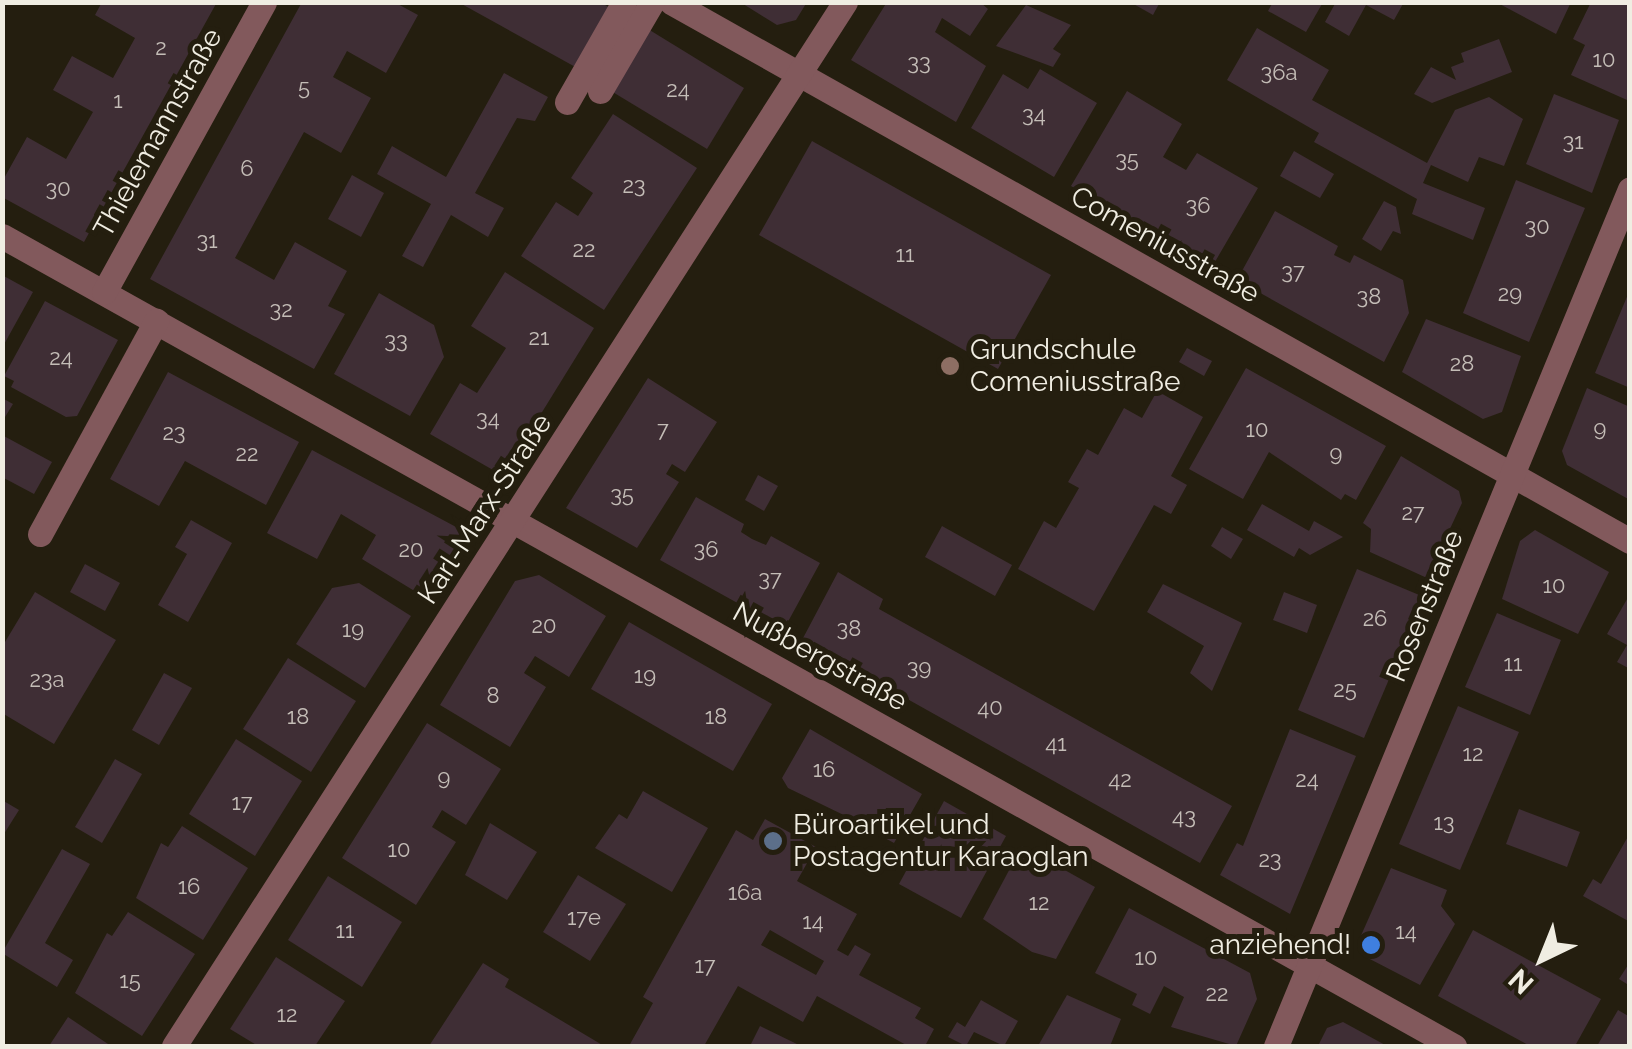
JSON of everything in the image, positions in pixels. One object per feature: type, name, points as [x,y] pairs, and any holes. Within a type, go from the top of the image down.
[{"type":"street","name":"Thielemannstraße","points":[[104,292],[264,2]]},
{"type":"street","points":[[567,102],[624,2]]},
{"type":"street","points":[[600,91],[652,2]]},
{"type":"street","name":"Karl-Marx-Straße","points":[[174,1046],[845,2]]},
{"type":"street","name":"Comeniusstraße","points":[[672,3],[1630,541]]},
{"type":"street","name":"Rosenstraße","points":[[1276,1046],[1630,189]]},
{"type":"street","name":"Nußbergstraße","points":[[2,236],[1454,1046]]},
{"type":"street","points":[[40,534],[156,321]]},
{"type":"building","points":[[102,2],[217,2],[84,242],[2,197],[2,182],[27,137],[66,159],[93,112],[53,90],[72,56],[113,78],[135,38],[95,15]]},
{"type":"building","points":[[302,2],[394,2],[418,15],[386,73],[347,51],[333,77],[371,98],[341,153],[304,132],[235,258],[274,280],[295,242],[347,271],[328,306],[345,314],[314,369],[150,279]]},
{"type":"building","points":[[458,2],[600,2],[612,9],[579,69]]},
{"type":"building","points":[[740,2],[807,2],[796,20],[777,25]]},
{"type":"building","points":[[887,2],[980,2],[988,9],[970,36],[942,18],[935,32],[986,66],[956,122],[851,60]]},
{"type":"building","points":[[1130,2],[1160,2],[1153,15]]},
{"type":"building","points":[[1273,2],[1322,4],[1306,32],[1268,11]]},
{"type":"building","points":[[1336,2],[1404,2],[1394,20],[1366,5],[1349,36],[1325,22]]},
{"type":"building","points":[[1496,2],[1571,2],[1556,34]]},
{"type":"building","points":[[1591,2],[1630,2],[1627,100],[1571,75],[1585,45],[1573,39]]},
{"type":"building","points":[[1026,5],[1071,25],[1053,49],[1061,54],[1053,67],[996,46]]},
{"type":"building","points":[[1257,28],[1329,70],[1312,100],[1427,163],[1455,110],[1489,97],[1523,119],[1504,166],[1479,157],[1468,182],[1431,165],[1423,183],[1485,208],[1473,240],[1412,214],[1417,199],[1314,142],[1319,133],[1227,80]]},
{"type":"building","points":[[648,29],[744,88],[707,149],[611,91]]},
{"type":"building","points":[[1499,39],[1512,72],[1432,103],[1414,94],[1431,67],[1456,80],[1451,67],[1464,62],[1461,53]]},
{"type":"building","points":[[1040,69],[1097,103],[1054,177],[971,128],[1003,74],[1028,89]]},
{"type":"building","points":[[504,73],[548,97],[535,121],[517,118],[475,193],[504,208],[488,237],[451,215],[423,267],[402,256],[431,204],[377,174],[392,146],[446,177]]},
{"type":"building","points":[[1127,91],[1182,124],[1163,157],[1186,170],[1197,153],[1258,188],[1212,267],[1071,186]]},
{"type":"building","points":[[1554,94],[1619,120],[1592,193],[1526,164]]},
{"type":"building","points":[[613,114],[697,168],[604,310],[521,256],[556,202],[578,216],[593,193],[571,178]]},
{"type":"building","points":[[812,141],[1051,275],[998,369],[759,235]]},
{"type":"building","points":[[1294,151],[1334,174],[1320,198],[1280,176]]},
{"type":"building","points":[[352,175],[384,193],[361,237],[328,219]]},
{"type":"building","points":[[1516,180],[1585,208],[1529,342],[1463,313]]},
{"type":"building","points":[[1384,201],[1396,207],[1401,234],[1393,231],[1381,251],[1362,239]]},
{"type":"building","points":[[1275,211],[1338,246],[1334,255],[1350,263],[1354,255],[1403,280],[1409,313],[1384,362],[1237,280]]},
{"type":"building","points":[[505,272],[594,328],[510,464],[493,470],[430,434],[460,383],[477,393],[506,348],[471,326]]},
{"type":"building","points":[[2,275],[33,292],[2,348]]},
{"type":"building","points":[[1630,292],[1630,388],[1595,373]]},
{"type":"building","points":[[379,293],[434,325],[444,357],[410,416],[334,374]]},
{"type":"building","points":[[45,301],[118,340],[77,416],[66,417],[11,387],[14,381],[4,376]]},
{"type":"building","points":[[1426,319],[1521,356],[1502,412],[1483,419],[1402,372]]},
{"type":"building","points":[[1187,348],[1212,361],[1204,376],[1179,362]]},
{"type":"building","points":[[1246,368],[1386,446],[1356,500],[1345,494],[1341,500],[1269,452],[1243,499],[1189,469]]},
{"type":"building","points":[[168,372],[299,442],[266,505],[185,461],[159,506],[110,479]]},
{"type":"building","points":[[648,378],[717,422],[685,472],[672,464],[666,474],[679,482],[637,548],[566,508]]},
{"type":"building","points":[[1587,388],[1630,407],[1630,500],[1567,465],[1562,451]]},
{"type":"building","points":[[1157,391],[1203,417],[1171,476],[1187,485],[1171,514],[1154,505],[1094,611],[1018,569],[1044,521],[1056,528],[1079,488],[1068,482],[1087,449],[1098,455],[1124,408],[1142,418]]},
{"type":"building","points":[[2,398],[13,404],[2,422]]},
{"type":"building","points":[[2,435],[52,462],[34,494],[2,477]]},
{"type":"building","points":[[312,450],[458,528],[461,541],[426,598],[362,559],[376,535],[341,514],[317,559],[267,533]]},
{"type":"building","points":[[1401,456],[1459,491],[1462,503],[1427,578],[1370,552],[1371,529],[1363,523]]},
{"type":"building","points":[[758,475],[778,486],[764,511],[745,500]]},
{"type":"building","points":[[696,497],[744,524],[741,532],[752,539],[766,545],[771,536],[820,563],[784,629],[660,560]]},
{"type":"building","points":[[1262,504],[1309,531],[1314,521],[1343,537],[1310,555],[1299,548],[1294,557],[1247,530]]},
{"type":"building","points":[[191,520],[232,543],[188,622],[158,605],[187,554],[175,547]]},
{"type":"building","points":[[942,526],[1012,565],[995,596],[925,557]]},
{"type":"building","points":[[1222,527],[1243,539],[1231,559],[1211,546]]},
{"type":"building","points":[[1535,530],[1609,572],[1578,634],[1502,599],[1520,541]]},
{"type":"building","points":[[85,564],[120,583],[105,611],[70,592]]},
{"type":"building","points":[[1357,569],[1424,597],[1364,738],[1298,710]]},
{"type":"building","points":[[838,572],[883,599],[879,609],[1232,806],[1200,863],[802,640]]},
{"type":"building","points":[[539,575],[606,616],[569,677],[535,656],[524,673],[546,687],[510,747],[440,705],[515,581]]},
{"type":"building","points":[[359,583],[411,616],[365,688],[296,644],[332,588]]},
{"type":"building","points":[[1163,584],[1242,623],[1212,691],[1190,673],[1204,646],[1147,612]]},
{"type":"building","points":[[35,592],[116,640],[54,744],[2,713],[2,647]]},
{"type":"building","points":[[1284,592],[1317,605],[1307,633],[1273,620]]},
{"type":"building","points":[[1630,594],[1630,669],[1617,662],[1627,645],[1607,634]]},
{"type":"building","points":[[1497,613],[1561,640],[1530,715],[1465,687]]},
{"type":"building","points":[[629,622],[772,704],[733,771],[591,689]]},
{"type":"building","points":[[288,658],[356,701],[311,772],[243,729]]},
{"type":"building","points":[[164,673],[192,688],[159,745],[132,730]]},
{"type":"building","points":[[1458,706],[1519,732],[1460,870],[1399,844]]},
{"type":"building","points":[[427,723],[501,769],[466,825],[442,810],[432,827],[456,842],[416,905],[342,858]]},
{"type":"building","points":[[810,729],[922,794],[894,843],[872,831],[869,836],[852,826],[856,821],[788,788],[782,778]]},
{"type":"building","points":[[1290,729],[1356,756],[1290,914],[1220,875],[1237,843],[1243,846]]},
{"type":"building","points":[[236,739],[302,781],[255,856],[189,814]]},
{"type":"building","points":[[115,759],[142,774],[102,843],[75,827]]},
{"type":"building","points":[[643,791],[708,828],[672,892],[595,848],[619,814],[627,819]]},
{"type":"building","points":[[2,800],[19,810],[2,837]]},
{"type":"building","points":[[944,801],[1006,836],[961,918],[899,884]]},
{"type":"building","points":[[1519,809],[1580,832],[1567,867],[1506,844]]},
{"type":"building","points":[[765,819],[816,847],[797,881],[857,914],[837,950],[848,956],[855,945],[871,954],[859,975],[921,1008],[915,1018],[934,1029],[925,1046],[908,1046],[817,996],[803,1022],[738,986],[704,1046],[629,1046],[653,1003],[643,997],[736,830],[753,840]],"holes":[[[770,930],[824,961],[816,975],[761,945]]]},
{"type":"building","points":[[490,823],[537,852],[507,900],[465,875]]},
{"type":"building","points":[[182,826],[248,868],[203,940],[136,898],[161,843],[168,847]]},
{"type":"building","points":[[1630,833],[1630,922],[1583,896],[1593,879],[1601,884]]},
{"type":"building","points":[[1022,846],[1095,887],[1056,959],[1032,952],[983,919]]},
{"type":"building","points":[[62,849],[90,864],[45,943],[73,960],[57,987],[2,953]]},
{"type":"building","points":[[1391,868],[1447,890],[1441,906],[1455,924],[1420,985],[1364,956],[1359,940]]},
{"type":"building","points":[[578,875],[626,904],[590,961],[543,932]]},
{"type":"building","points":[[328,876],[402,922],[362,987],[288,940]]},
{"type":"building","points":[[1129,908],[1250,973],[1257,999],[1236,1046],[1171,1027],[1184,997],[1164,986],[1150,1014],[1132,1005],[1137,994],[1095,973]]},
{"type":"building","points":[[128,912],[195,954],[142,1036],[75,993],[107,933],[112,936]]},
{"type":"building","points":[[1473,930],[1601,999],[1575,1046],[1530,1046],[1438,996]]},
{"type":"building","points":[[276,957],[345,1001],[315,1046],[258,1046],[230,1029]]},
{"type":"building","points":[[1630,962],[1630,986],[1619,979]]},
{"type":"building","points":[[483,963],[509,979],[505,987],[604,1046],[429,1046]]},
{"type":"building","points":[[1067,995],[1121,1019],[1110,1046],[1038,1046]]},
{"type":"building","points":[[981,1000],[1018,1021],[1004,1046],[974,1032],[966,1046],[948,1037],[957,1022],[965,1027]]},
{"type":"building","points":[[1618,1010],[1630,1017],[1630,1046],[1597,1046]]},
{"type":"building","points":[[68,1017],[111,1046],[49,1046]]},
{"type":"building","points":[[1343,1022],[1387,1046],[1318,1046],[1327,1028]]},
{"type":"building","points":[[760,1026],[801,1046],[750,1046]]},
{"type":"place","name":"Grundschule Comeniusstraße","points":[[950,366]]},
{"type":"place","name":"Büroartikel und Postagentur Karaoglan","points":[[773,841]]},
{"type":"place","name":"anziehend!","points":[[1371,945]]}]
